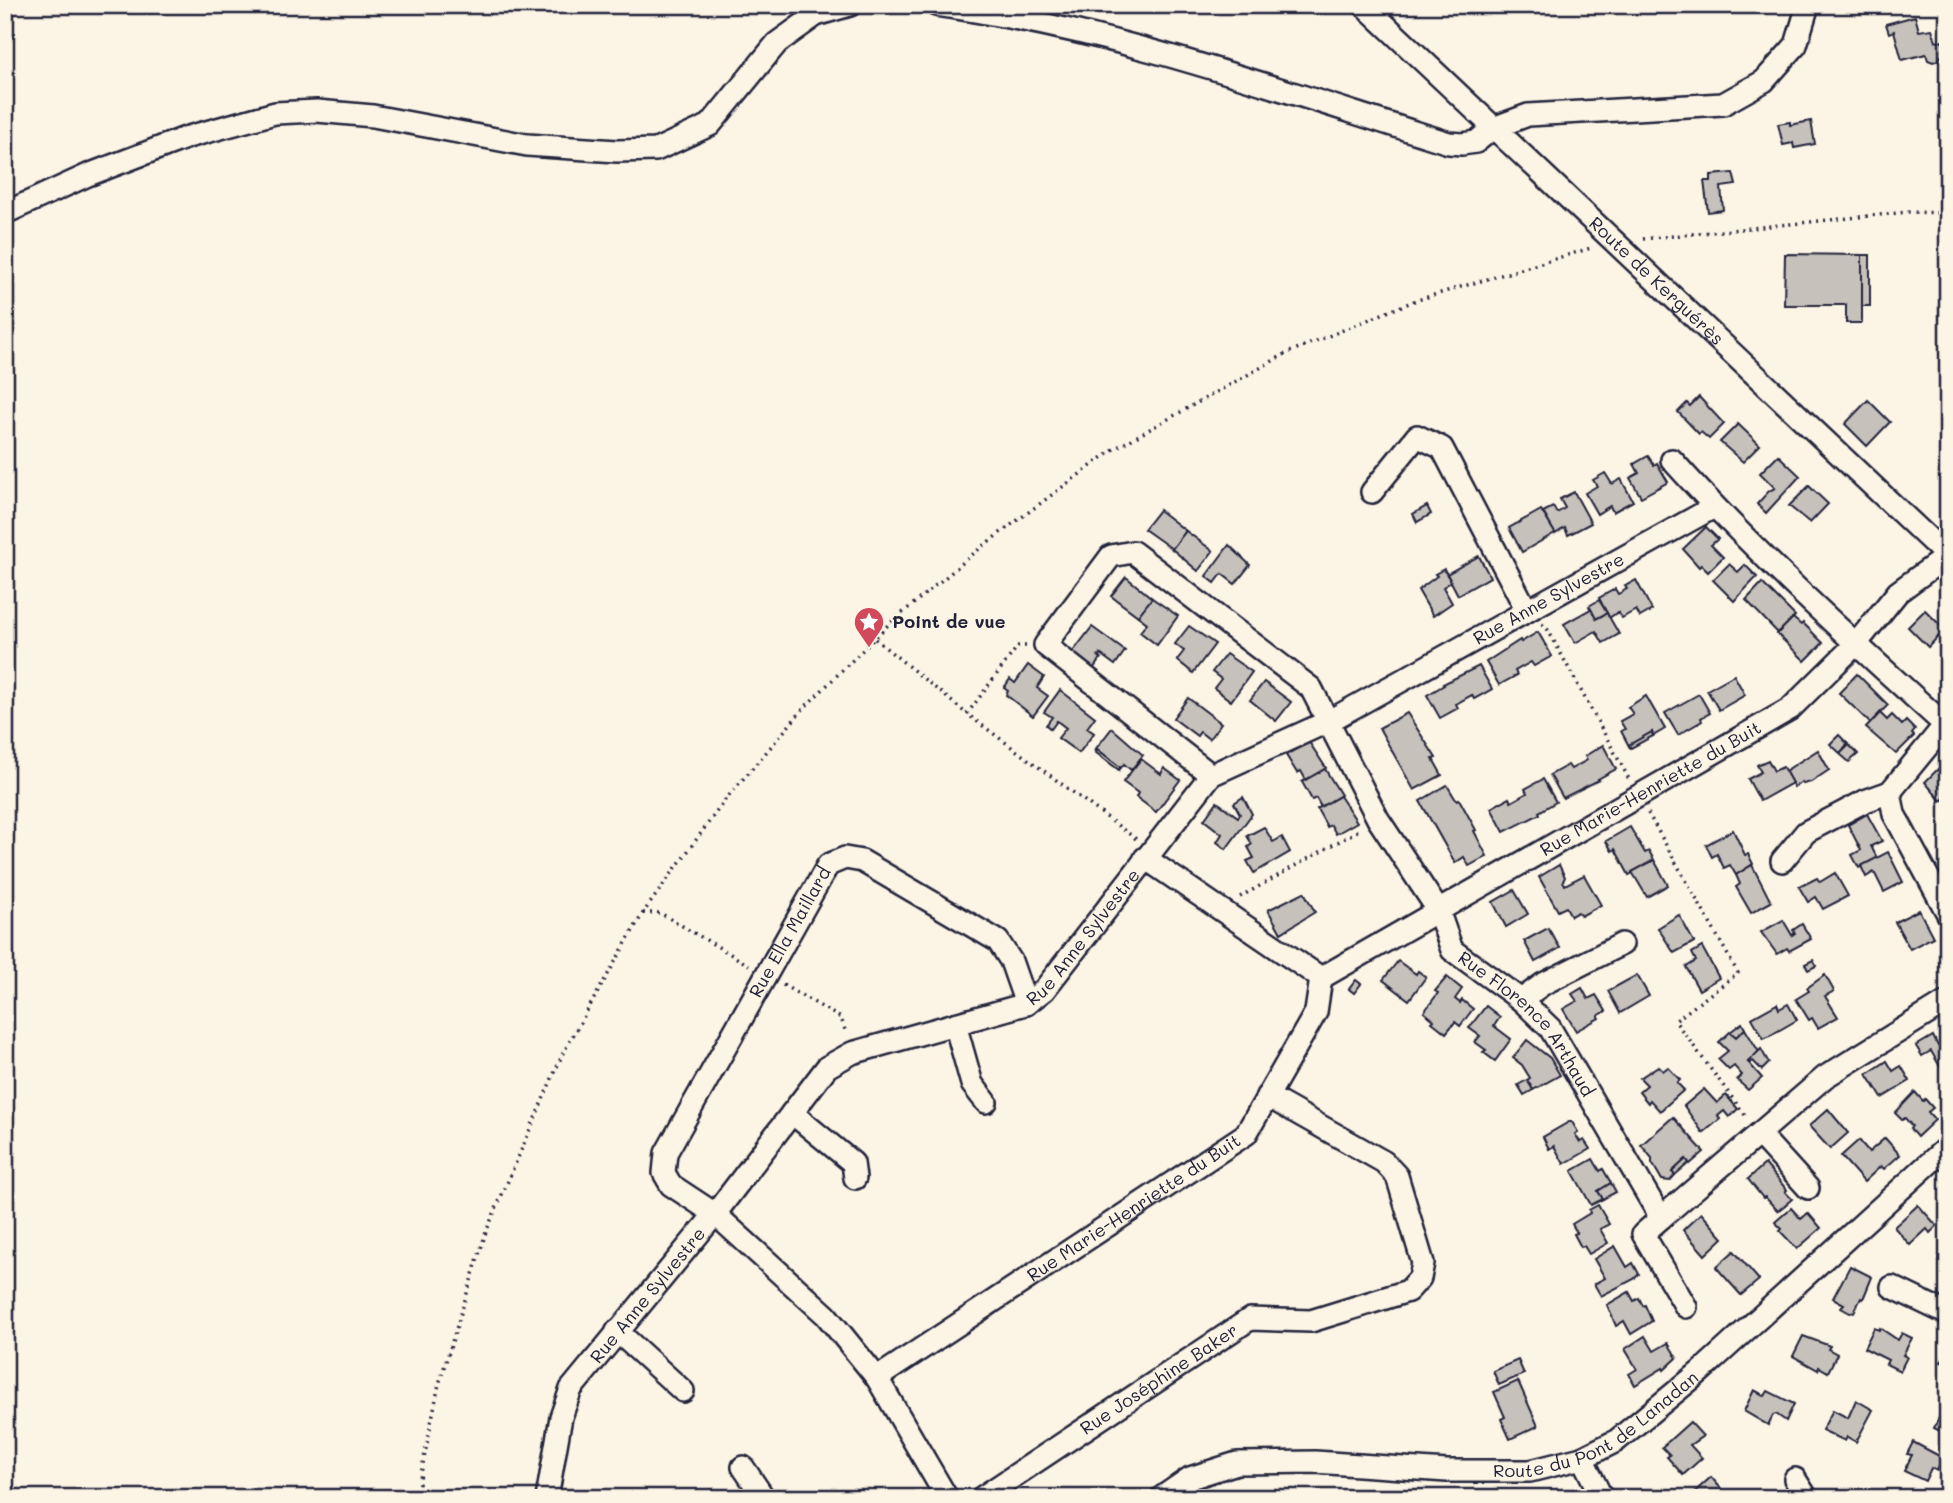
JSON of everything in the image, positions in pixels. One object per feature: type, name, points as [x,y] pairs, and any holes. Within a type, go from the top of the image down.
[{"type":"street","points":[[5,213],[88,175],[175,142],[275,113],[317,111],[373,116],[527,145],[617,151],[656,150],[710,125],[777,43],[816,15],[850,5]]},
{"type":"street","points":[[936,5],[999,14],[1171,55],[1462,145],[1476,142],[1493,128],[1528,115],[1723,104],[1764,81],[1796,45],[1808,5]]},
{"type":"street","name":"Route de Kerguérès","points":[[1364,5],[1947,556]]},
{"type":"street","points":[[1372,492],[1417,436],[1442,448],[1527,611]]},
{"type":"street","points":[[1672,460],[1714,508],[1856,644],[1947,726],[1890,792],[1865,801],[1807,832],[1782,860]]},
{"type":"street","name":"Rue Anne Sylvestre","points":[[547,1498],[561,1416],[571,1389],[715,1214],[827,1067],[852,1053],[1026,1004],[1044,990],[1211,775],[1329,721],[1714,508]]},
{"type":"street","name":"Rue Florence Arthaud","points":[[1045,646],[1111,556],[1133,552],[1311,688],[1378,819],[1438,910],[1452,950],[1521,1000],[1550,1028],[1661,1218]]},
{"type":"street","name":"Rue Marie-Henriette du Buit","points":[[877,1378],[1246,1134],[1316,1012],[1321,978],[1790,709],[1856,644],[1898,592],[1947,556]]},
{"type":"street","points":[[1045,646],[1211,775]]},
{"type":"street","points":[[1890,792],[1894,814],[1948,914]]},
{"type":"street","points":[[1148,854],[1220,909],[1321,978]]},
{"type":"street","name":"Rue Ella Maillard","points":[[947,1498],[877,1378],[826,1315],[715,1214],[671,1185],[664,1172],[666,1153],[828,865],[845,858],[862,861],[998,941],[1012,961],[1026,1004]]},
{"type":"street","points":[[1521,1000],[1543,984],[1622,944]]},
{"type":"street","points":[[1686,1307],[1643,1234],[1825,1077],[1948,1001]]},
{"type":"street","points":[[955,1024],[972,1084],[986,1102]]},
{"type":"street","name":"Rue Joséphine Baker","points":[[981,1498],[1250,1319],[1311,1321],[1408,1291],[1419,1278],[1423,1263],[1397,1176],[1384,1162],[1267,1096]]},
{"type":"street","points":[[792,1113],[853,1163],[855,1178]]},
{"type":"street","points":[[1759,1134],[1808,1188]]},
{"type":"street","name":"Route du Pont de Lanadan","points":[[1161,1498],[1189,1478],[1237,1463],[1315,1462],[1447,1471],[1530,1471],[1582,1458],[1616,1441],[1701,1371],[1948,1146]]},
{"type":"street","points":[[1892,1287],[1948,1314]]},
{"type":"street","points":[[617,1331],[683,1391]]},
{"type":"street","points":[[1582,1458],[1602,1498]]},
{"type":"street","points":[[743,1466],[764,1498]]},
{"type":"street","points":[[1795,1479],[1807,1498]]},
{"type":"path","points":[[416,1498],[439,1384],[486,1232],[563,1053],[643,913],[725,800],[805,707],[875,639],[984,545],[1114,449],[1287,353],[1414,301],[1581,249],[1664,236],[1908,212],[1948,212]]},
{"type":"path","points":[[1527,611],[1548,630],[1738,974],[1675,1021],[1759,1134]]},
{"type":"path","points":[[875,639],[1148,854]]},
{"type":"path","points":[[967,714],[1018,646],[1045,646]]},
{"type":"path","points":[[1220,909],[1378,819]]},
{"type":"path","points":[[643,913],[660,912],[841,1018],[852,1053]]},
{"type":"building","points":[[1915,16],[1919,31],[1932,29],[1936,41],[1943,41],[1946,55],[1939,60],[1928,60],[1926,54],[1902,60],[1894,31],[1889,33],[1886,24]]},
{"type":"building","points":[[1811,121],[1815,144],[1794,148],[1793,143],[1783,145],[1778,124]]},
{"type":"building","points":[[1733,173],[1736,185],[1721,187],[1723,210],[1708,212],[1704,181],[1711,181],[1711,175]]},
{"type":"building","points":[[1785,254],[1862,255],[1862,323],[1846,323],[1846,305],[1784,305]]},
{"type":"building","points":[[1862,255],[1870,255],[1870,306],[1862,306]]},
{"type":"building","points":[[1699,397],[1724,424],[1709,439],[1701,432],[1699,434],[1678,412]]},
{"type":"building","points":[[1868,400],[1890,422],[1867,446],[1845,424]]},
{"type":"building","points":[[1738,424],[1760,445],[1743,462],[1720,442]]},
{"type":"building","points":[[1778,455],[1800,476],[1766,513],[1757,504],[1775,488],[1760,473]]},
{"type":"building","points":[[1648,456],[1654,465],[1657,463],[1668,482],[1641,497],[1630,478],[1639,473],[1634,464]]},
{"type":"building","points":[[1605,473],[1612,484],[1621,479],[1633,501],[1613,512],[1610,506],[1597,514],[1585,493],[1597,486],[1593,480]]},
{"type":"building","points":[[1809,486],[1828,504],[1810,523],[1789,506]]},
{"type":"building","points":[[1574,492],[1591,523],[1568,535],[1565,528],[1555,534],[1543,512],[1553,507],[1557,513],[1565,508],[1560,499]]},
{"type":"building","points":[[1427,506],[1431,514],[1417,522],[1413,514]]},
{"type":"building","points":[[1159,510],[1186,531],[1172,549],[1144,529]]},
{"type":"building","points":[[1541,510],[1555,533],[1522,552],[1509,528]]},
{"type":"building","points":[[1706,527],[1718,539],[1711,545],[1723,557],[1708,572],[1701,565],[1699,567],[1683,549]]},
{"type":"building","points":[[1186,531],[1213,551],[1198,571],[1172,549]]},
{"type":"building","points":[[1229,545],[1250,565],[1235,584],[1222,574],[1215,583],[1206,576]]},
{"type":"building","points":[[1479,556],[1490,577],[1458,595],[1447,574]]},
{"type":"building","points":[[1729,564],[1738,572],[1745,565],[1757,577],[1734,601],[1713,580]]},
{"type":"building","points":[[1444,569],[1451,582],[1443,587],[1452,603],[1433,616],[1418,590]]},
{"type":"building","points":[[1126,577],[1152,598],[1138,616],[1111,596]]},
{"type":"building","points":[[1636,580],[1652,610],[1640,617],[1636,610],[1622,618],[1618,612],[1609,618],[1599,598],[1615,589],[1618,594]]},
{"type":"building","points":[[1762,583],[1795,616],[1778,633],[1746,600]]},
{"type":"building","points":[[1152,598],[1178,616],[1157,645],[1140,632],[1147,623],[1138,616]]},
{"type":"building","points":[[1599,600],[1607,613],[1596,619],[1589,606]]},
{"type":"building","points":[[1591,609],[1596,619],[1607,613],[1619,634],[1603,643],[1596,631],[1575,643],[1564,624]]},
{"type":"building","points":[[1925,610],[1945,630],[1928,647],[1908,627]]},
{"type":"building","points":[[1793,618],[1801,625],[1803,623],[1823,643],[1805,661],[1777,634]]},
{"type":"building","points":[[1189,626],[1215,644],[1193,673],[1177,660],[1184,651],[1175,644]]},
{"type":"building","points":[[1092,627],[1125,651],[1115,665],[1100,654],[1098,656],[1101,658],[1093,669],[1072,653]]},
{"type":"building","points":[[1538,632],[1552,656],[1534,666],[1531,662],[1515,671],[1517,675],[1499,685],[1486,662]]},
{"type":"building","points":[[1226,654],[1252,672],[1231,701],[1214,688],[1221,679],[1212,672]]},
{"type":"building","points":[[1028,665],[1044,677],[1037,688],[1048,696],[1033,716],[1006,695],[1008,691],[1004,688],[1010,679],[1015,683]]},
{"type":"building","points":[[1479,666],[1492,689],[1474,699],[1472,695],[1456,704],[1458,708],[1440,718],[1427,695]]},
{"type":"building","points":[[1857,674],[1888,705],[1870,723],[1839,693]]},
{"type":"building","points":[[1734,675],[1745,695],[1719,710],[1707,690]]},
{"type":"building","points":[[1264,682],[1291,702],[1276,721],[1250,700]]},
{"type":"building","points":[[1060,690],[1095,717],[1087,728],[1094,733],[1079,753],[1058,738],[1066,728],[1057,721],[1051,729],[1046,725],[1052,717],[1044,712]]},
{"type":"building","points":[[1699,694],[1710,713],[1678,735],[1665,713]]},
{"type":"building","points":[[1646,696],[1665,729],[1653,736],[1652,732],[1629,745],[1630,748],[1621,731],[1625,729],[1620,721],[1633,714],[1628,707]]},
{"type":"building","points":[[1188,698],[1221,723],[1209,739],[1200,732],[1197,736],[1173,718]]},
{"type":"building","points":[[1407,713],[1436,758],[1433,759],[1442,775],[1414,790],[1379,728]]},
{"type":"building","points":[[1880,713],[1887,720],[1892,715],[1902,725],[1906,721],[1915,730],[1912,734],[1914,736],[1896,754],[1866,728]]},
{"type":"building","points":[[1112,728],[1143,755],[1131,770],[1124,764],[1119,770],[1120,767],[1097,749],[1094,751]]},
{"type":"building","points":[[1652,732],[1653,736],[1631,748],[1629,745]]},
{"type":"building","points":[[1839,735],[1848,744],[1840,753],[1830,744]]},
{"type":"building","points":[[1309,742],[1326,768],[1306,780],[1301,771],[1297,773],[1286,755]]},
{"type":"building","points":[[1603,745],[1616,769],[1563,798],[1550,775],[1568,765],[1571,769],[1587,760],[1585,756]]},
{"type":"building","points":[[1849,745],[1858,754],[1849,762],[1840,754]]},
{"type":"building","points":[[1097,749],[1120,767],[1119,770],[1095,752]]},
{"type":"building","points":[[1818,750],[1829,770],[1811,782],[1802,782],[1794,787],[1785,771]]},
{"type":"building","points":[[1141,759],[1161,774],[1164,768],[1180,780],[1156,812],[1136,797],[1138,793],[1123,782]]},
{"type":"building","points":[[1948,759],[1948,804],[1943,799],[1941,801],[1925,782]]},
{"type":"building","points":[[1768,760],[1774,771],[1783,767],[1792,783],[1760,801],[1748,779],[1761,772],[1757,765]]},
{"type":"building","points":[[1325,769],[1341,795],[1321,807],[1316,798],[1312,800],[1302,782]]},
{"type":"building","points":[[1543,779],[1556,802],[1539,812],[1540,814],[1504,832],[1491,808],[1509,798],[1511,802],[1527,793],[1525,789]]},
{"type":"building","points":[[1447,785],[1456,800],[1459,799],[1487,856],[1469,866],[1464,857],[1455,863],[1420,801]]},
{"type":"building","points":[[1340,796],[1357,822],[1336,834],[1331,825],[1327,827],[1317,809]]},
{"type":"building","points":[[1243,797],[1252,814],[1226,849],[1217,842],[1222,834],[1204,820],[1217,802],[1238,817],[1240,814],[1234,803]]},
{"type":"building","points":[[1867,814],[1882,841],[1871,846],[1877,858],[1859,868],[1852,855],[1861,850],[1848,825]]},
{"type":"building","points":[[1264,827],[1273,842],[1282,837],[1290,852],[1254,873],[1247,861],[1254,858],[1248,847],[1252,844],[1247,836]]},
{"type":"building","points":[[1630,827],[1645,853],[1649,851],[1654,860],[1629,875],[1615,849],[1612,851],[1606,841]]},
{"type":"building","points":[[1733,830],[1745,855],[1748,854],[1753,864],[1736,875],[1730,865],[1724,868],[1717,854],[1712,857],[1706,845]]},
{"type":"building","points":[[1888,852],[1903,882],[1884,892],[1874,872],[1866,877],[1861,866]]},
{"type":"building","points":[[1654,860],[1668,885],[1647,897],[1632,872]]},
{"type":"building","points":[[1559,865],[1565,877],[1565,885],[1584,875],[1601,905],[1581,916],[1578,912],[1571,916],[1566,907],[1558,911],[1539,877]]},
{"type":"building","points":[[1752,865],[1771,902],[1751,913],[1736,887],[1740,884],[1736,875]]},
{"type":"building","points":[[1835,873],[1848,896],[1823,909],[1816,897],[1808,902],[1799,887],[1817,878],[1820,882]]},
{"type":"building","points":[[1514,890],[1528,914],[1506,927],[1493,902]]},
{"type":"building","points":[[1304,892],[1315,912],[1281,933],[1268,910]]},
{"type":"building","points":[[1919,910],[1933,937],[1910,949],[1895,922]]},
{"type":"building","points":[[1679,915],[1694,942],[1674,953],[1658,928]]},
{"type":"building","points":[[1783,920],[1792,935],[1795,933],[1793,930],[1802,924],[1811,939],[1777,954],[1761,932]]},
{"type":"building","points":[[1548,928],[1560,948],[1535,962],[1524,941]]},
{"type":"building","points":[[1702,947],[1719,978],[1699,990],[1686,967],[1696,961],[1692,953]]},
{"type":"building","points":[[1813,960],[1816,966],[1808,970],[1805,964]]},
{"type":"building","points":[[1398,961],[1416,974],[1418,971],[1426,977],[1409,1000],[1383,980]]},
{"type":"building","points":[[1637,975],[1649,996],[1620,1013],[1608,991]]},
{"type":"building","points":[[1825,975],[1834,991],[1825,996],[1838,1017],[1818,1028],[1812,1018],[1809,1020],[1796,999],[1809,991],[1807,988]]},
{"type":"building","points":[[1447,977],[1462,989],[1455,999],[1460,1003],[1462,1000],[1473,1009],[1460,1026],[1455,1022],[1446,1033],[1424,1012],[1438,993],[1435,991]]},
{"type":"building","points":[[1356,980],[1361,984],[1354,993],[1349,989]]},
{"type":"building","points":[[1582,988],[1588,999],[1596,995],[1606,1011],[1576,1031],[1563,1009],[1577,1001],[1572,994]]},
{"type":"building","points":[[1777,1004],[1779,1009],[1788,1004],[1797,1020],[1764,1039],[1752,1018]]},
{"type":"building","points":[[1486,1006],[1500,1017],[1494,1026],[1511,1039],[1495,1061],[1475,1042],[1480,1036],[1469,1028]]},
{"type":"building","points":[[1742,1023],[1745,1029],[1736,1037],[1730,1032]]},
{"type":"building","points":[[1745,1029],[1759,1052],[1748,1062],[1762,1078],[1748,1090],[1737,1080],[1742,1075],[1734,1066],[1729,1070],[1718,1059],[1728,1051],[1719,1042],[1730,1032],[1736,1037]]},
{"type":"building","points":[[1933,1036],[1938,1046],[1948,1041],[1948,1067],[1942,1070],[1931,1051],[1922,1056],[1916,1046]]},
{"type":"building","points":[[1527,1040],[1550,1058],[1560,1075],[1533,1090],[1522,1065],[1513,1058]]},
{"type":"building","points":[[1761,1049],[1769,1063],[1762,1070],[1753,1061],[1748,1062]]},
{"type":"building","points":[[1887,1061],[1893,1071],[1901,1066],[1910,1081],[1882,1098],[1867,1074]]},
{"type":"building","points":[[1658,1066],[1663,1071],[1668,1067],[1680,1080],[1677,1083],[1684,1090],[1660,1111],[1650,1100],[1648,1103],[1639,1092],[1647,1085],[1640,1078]]},
{"type":"building","points":[[1527,1080],[1533,1090],[1524,1095],[1518,1085]]},
{"type":"building","points":[[1704,1089],[1717,1103],[1726,1095],[1738,1109],[1729,1117],[1724,1111],[1718,1116],[1720,1119],[1703,1133],[1684,1106]]},
{"type":"building","points":[[1915,1092],[1933,1108],[1928,1112],[1935,1120],[1917,1137],[1905,1118],[1902,1120],[1895,1113]]},
{"type":"building","points":[[1828,1109],[1848,1133],[1830,1149],[1809,1126]]},
{"type":"building","points":[[1673,1117],[1704,1152],[1690,1164],[1686,1159],[1672,1172],[1675,1175],[1670,1181],[1662,1180],[1652,1158],[1641,1145]]},
{"type":"building","points":[[1572,1122],[1578,1132],[1575,1134],[1580,1142],[1584,1140],[1590,1149],[1564,1164],[1554,1146],[1549,1149],[1543,1137]]},
{"type":"building","points":[[1885,1138],[1900,1155],[1884,1169],[1881,1166],[1864,1182],[1841,1156],[1859,1140],[1869,1152]]},
{"type":"building","points":[[1593,1159],[1611,1183],[1598,1191],[1603,1199],[1591,1205],[1572,1171]]},
{"type":"building","points":[[1686,1159],[1689,1163],[1675,1175],[1672,1172]]},
{"type":"building","points":[[1765,1164],[1792,1199],[1778,1211],[1748,1179]]},
{"type":"building","points":[[1611,1183],[1616,1192],[1603,1199],[1598,1191]]},
{"type":"building","points":[[1598,1205],[1609,1224],[1600,1229],[1608,1243],[1589,1254],[1584,1246],[1581,1247],[1572,1224]]},
{"type":"building","points":[[1918,1205],[1937,1226],[1930,1233],[1927,1229],[1910,1245],[1894,1227]]},
{"type":"building","points":[[1791,1208],[1801,1219],[1808,1213],[1821,1228],[1797,1249],[1775,1222]]},
{"type":"building","points":[[1701,1213],[1723,1238],[1705,1255],[1683,1230]]},
{"type":"building","points":[[1615,1246],[1627,1267],[1633,1263],[1639,1274],[1601,1296],[1594,1284],[1605,1278],[1594,1259]]},
{"type":"building","points":[[1734,1251],[1759,1280],[1741,1295],[1716,1267]]},
{"type":"building","points":[[1850,1266],[1872,1277],[1863,1299],[1861,1298],[1854,1312],[1850,1313],[1841,1308],[1844,1304],[1833,1298]]},
{"type":"building","points":[[1629,1292],[1634,1301],[1639,1298],[1643,1306],[1645,1305],[1652,1321],[1631,1334],[1624,1321],[1616,1326],[1607,1305]]},
{"type":"building","points":[[1874,1328],[1880,1328],[1898,1340],[1902,1333],[1912,1338],[1903,1355],[1907,1357],[1900,1371],[1886,1364],[1888,1360],[1864,1348]]},
{"type":"building","points":[[1645,1336],[1654,1351],[1668,1343],[1677,1358],[1664,1370],[1663,1368],[1635,1385],[1629,1374],[1637,1369],[1625,1349]]},
{"type":"building","points":[[1803,1336],[1830,1346],[1828,1349],[1837,1354],[1828,1372],[1819,1367],[1818,1370],[1793,1356]]},
{"type":"building","points":[[1948,1348],[1948,1365],[1941,1362]]},
{"type":"building","points":[[1518,1360],[1524,1374],[1499,1385],[1493,1371]]},
{"type":"building","points":[[1518,1381],[1538,1426],[1510,1439],[1501,1419],[1505,1417],[1494,1392]]},
{"type":"building","points":[[1754,1390],[1765,1396],[1768,1391],[1794,1404],[1786,1421],[1776,1414],[1768,1425],[1744,1411]]},
{"type":"building","points":[[1948,1399],[1948,1435],[1934,1428]]},
{"type":"building","points":[[1856,1400],[1873,1410],[1856,1442],[1847,1437],[1845,1441],[1822,1430],[1833,1410],[1848,1418]]},
{"type":"building","points":[[1690,1422],[1703,1436],[1690,1445],[1702,1458],[1683,1475],[1662,1447]]},
{"type":"building","points":[[1913,1442],[1943,1458],[1937,1471],[1931,1468],[1925,1481],[1904,1471],[1912,1455],[1907,1454]]},
{"type":"building","points":[[1711,1477],[1724,1492],[1717,1498],[1688,1498]]},
{"type":"building","points":[[1384,1493],[1417,1495],[1417,1498],[1384,1498]]},
{"type":"place","name":"Point de vue","points":[[869,649]]}]
